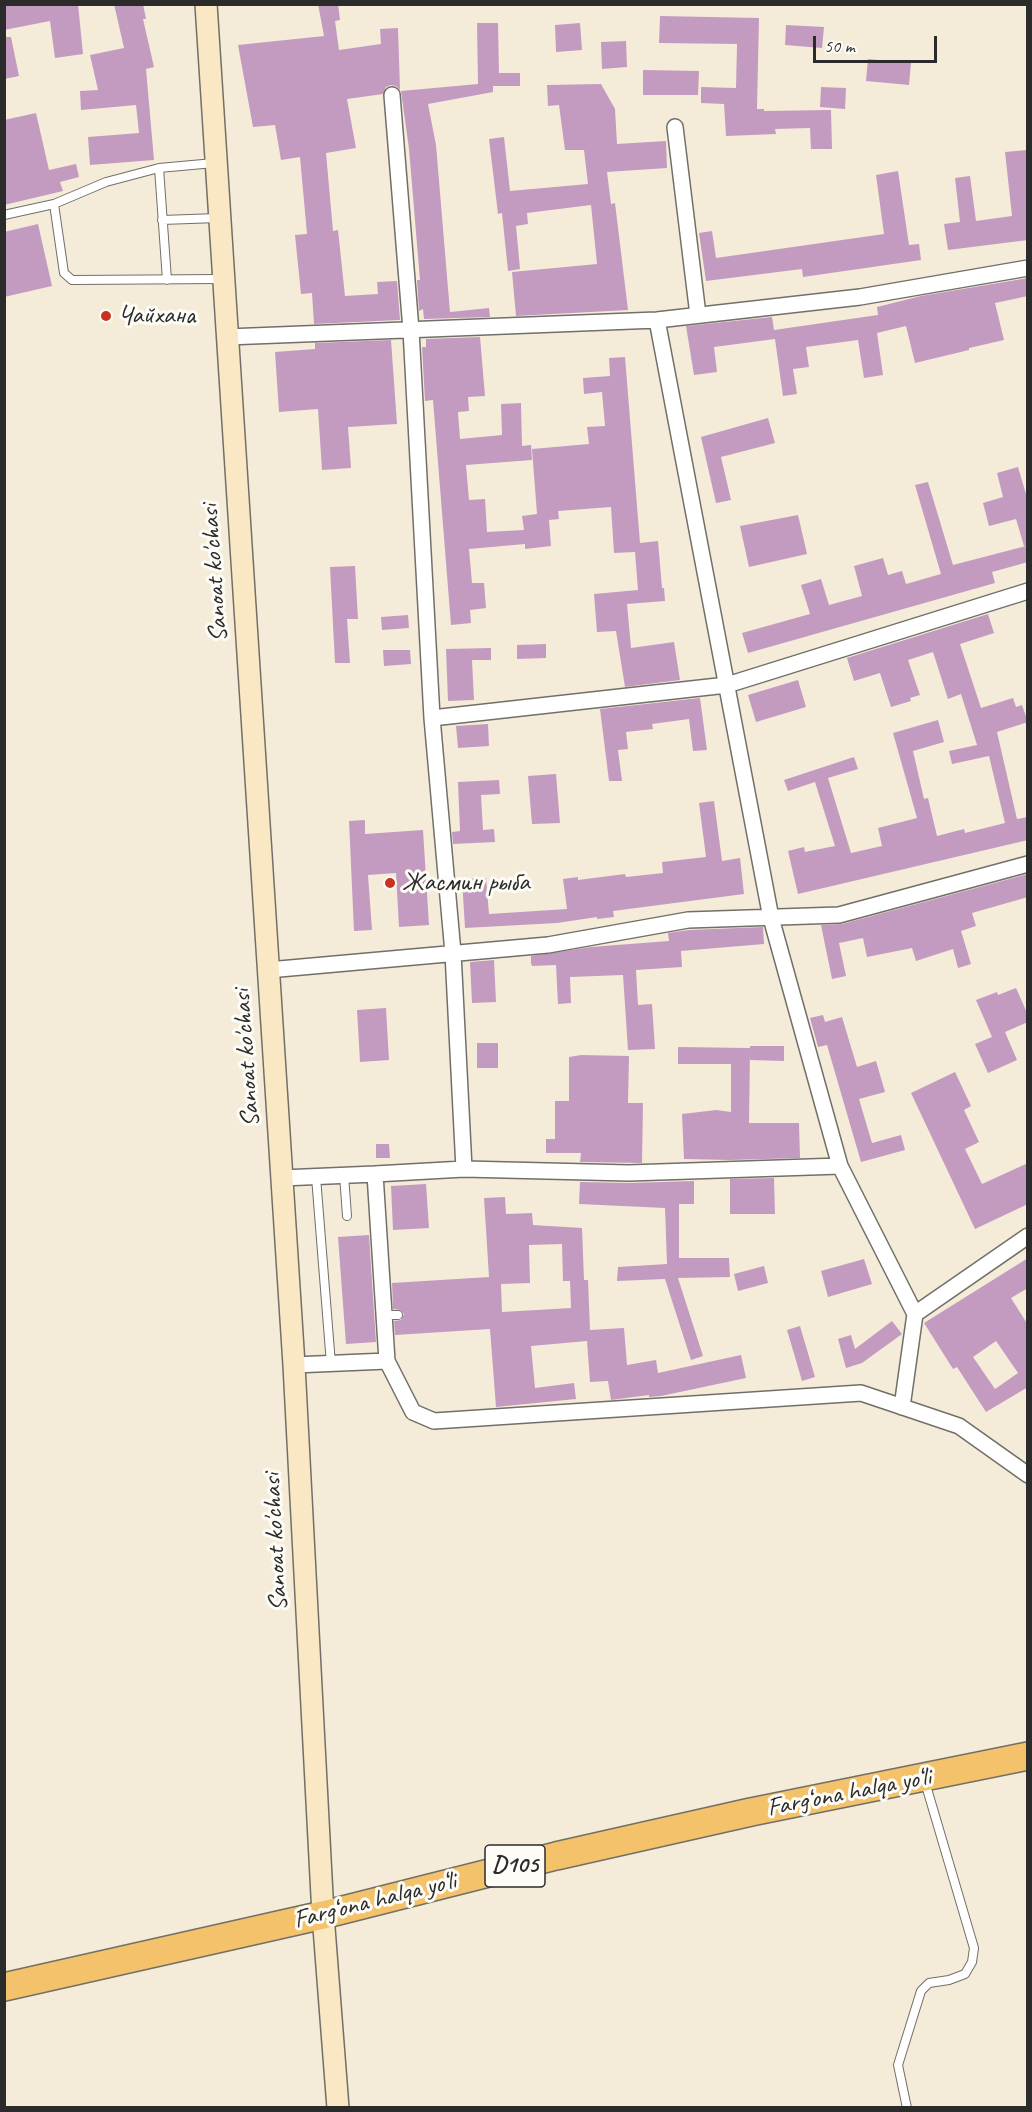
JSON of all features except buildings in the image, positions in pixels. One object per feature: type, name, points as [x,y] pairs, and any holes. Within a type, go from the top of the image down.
[{"type":"highway","name":"Farg‘ona halqa yo‘li","points":[[4,1987],[323,1915],[556,1856],[751,1812],[1028,1756]]},
{"type":"main road","name":"Sanoat ko'chasi","points":[[206,4],[294,1365],[323,1915],[338,2108]]},
{"type":"street","points":[[392,95],[411,330],[432,718],[453,953],[464,1169]]},
{"type":"street","points":[[675,127],[698,315]]},
{"type":"street","points":[[227,337],[657,320],[860,297],[1028,268]]},
{"type":"street","points":[[657,320],[771,918],[840,1166],[915,1314],[902,1407]]},
{"type":"street","points":[[432,718],[727,685],[1028,591]]},
{"type":"street","points":[[268,970],[548,945],[688,920],[839,915],[1028,864]]},
{"type":"street","points":[[282,1178],[464,1169],[629,1173],[840,1166]]},
{"type":"street","points":[[375,1173],[391,1315],[387,1361],[413,1412],[434,1420],[861,1393],[959,1426],[1028,1475]]},
{"type":"street","points":[[915,1314],[1028,1236]]},
{"type":"street","points":[[294,1365],[387,1361]]},
{"type":"lane","points":[[4,215],[54,204],[106,182],[159,168],[216,163]]},
{"type":"lane","points":[[159,168],[166,280]]},
{"type":"lane","points":[[54,204],[64,273],[72,280],[224,279]]},
{"type":"lane","points":[[162,220],[220,218]]},
{"type":"lane","points":[[344,1176],[347,1216]]},
{"type":"lane","points":[[316,1177],[331,1364]]},
{"type":"lane","points":[[907,2108],[898,2065],[921,1991],[929,1983],[950,1980],[965,1974],[972,1962],[974,1948],[923,1778]]},
{"type":"place","name":"Чайхана","points":[[106,316]]},
{"type":"place","name":"Жасмин рыба","points":[[390,883]]}]
